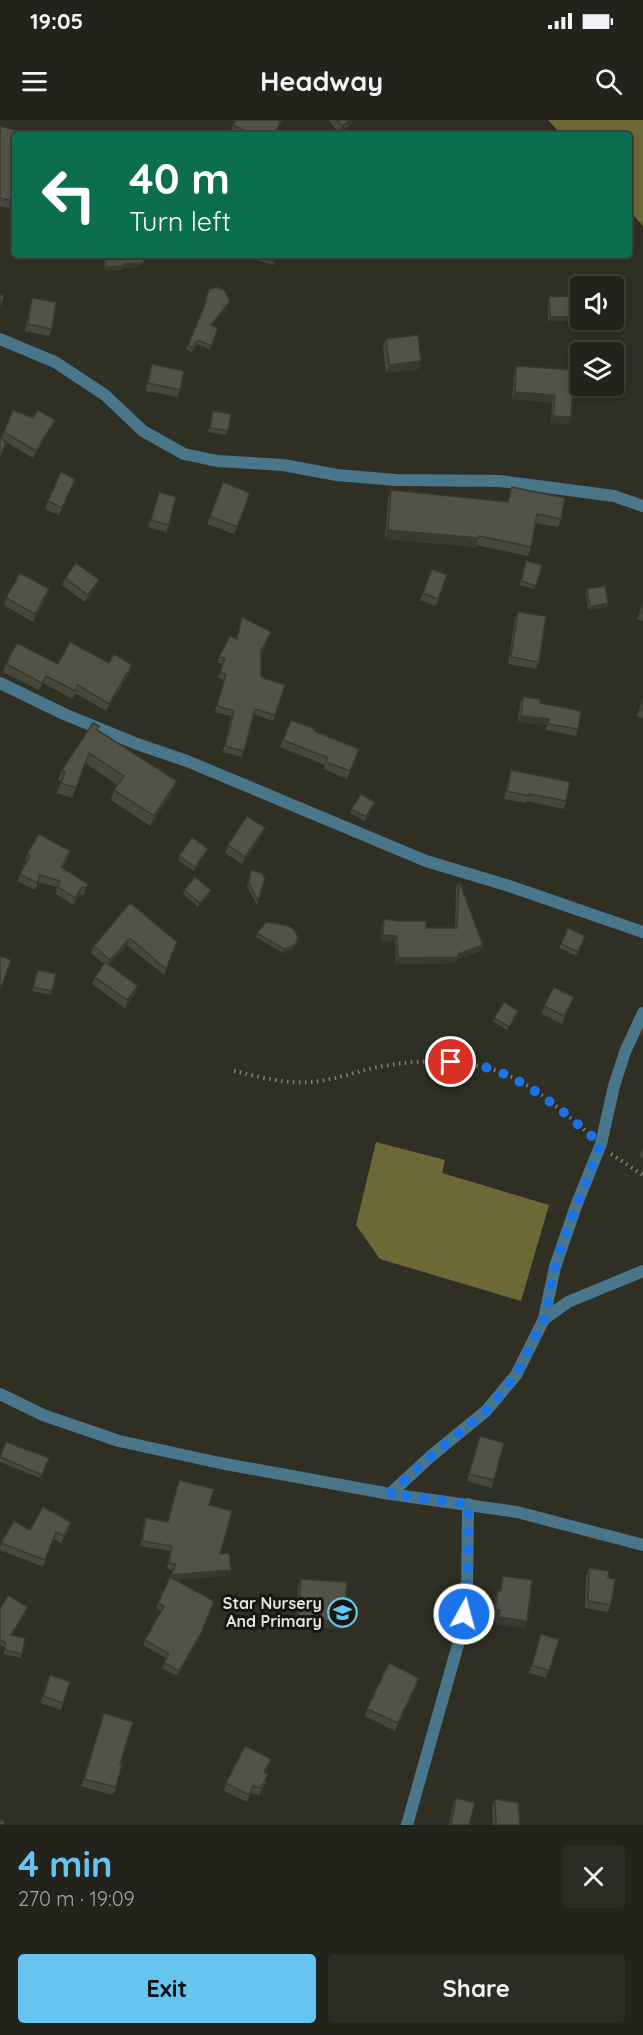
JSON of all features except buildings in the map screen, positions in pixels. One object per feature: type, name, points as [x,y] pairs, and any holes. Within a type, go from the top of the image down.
[{"type":"street","points":[[0,339],[54,362],[105,395],[143,431],[184,454],[217,461],[283,465],[337,475],[396,480],[500,482],[614,496],[643,507]]},
{"type":"street","points":[[0,682],[64,714],[137,744],[187,761],[426,861],[506,885],[643,932]]},
{"type":"street","points":[[390,1494],[447,1442],[486,1411],[516,1375],[544,1319],[555,1267],[566,1232],[601,1144],[614,1086],[625,1052],[643,1013]]},
{"type":"street","points":[[544,1319],[568,1302],[643,1271]]},
{"type":"street","points":[[0,1394],[43,1415],[119,1441],[220,1463],[390,1494],[517,1512],[643,1545]]},
{"type":"street","points":[[407,1825],[460,1634],[467,1595],[468,1504]]},
{"type":"path","points":[[234,1071],[294,1083],[334,1078],[388,1065],[466,1062],[495,1070],[518,1080],[560,1109],[609,1152],[643,1175]]},
{"type":"shaded area","points":[[548,120],[643,120],[643,226],[632,213],[632,132],[559,132]]},
{"type":"shaded area","points":[[376,1142],[445,1160],[442,1173],[549,1205],[521,1301],[380,1259],[356,1225]]},
{"type":"place","name":"Star Nursery And Primary","points":[[343,1612]]},
{"type":"route","points":[[451,1062],[466,1062],[495,1070],[518,1080],[560,1109],[601,1144],[566,1232],[555,1267],[544,1319],[516,1375],[486,1411],[455,1435],[390,1494],[468,1504],[467,1595],[464,1614]]}]
